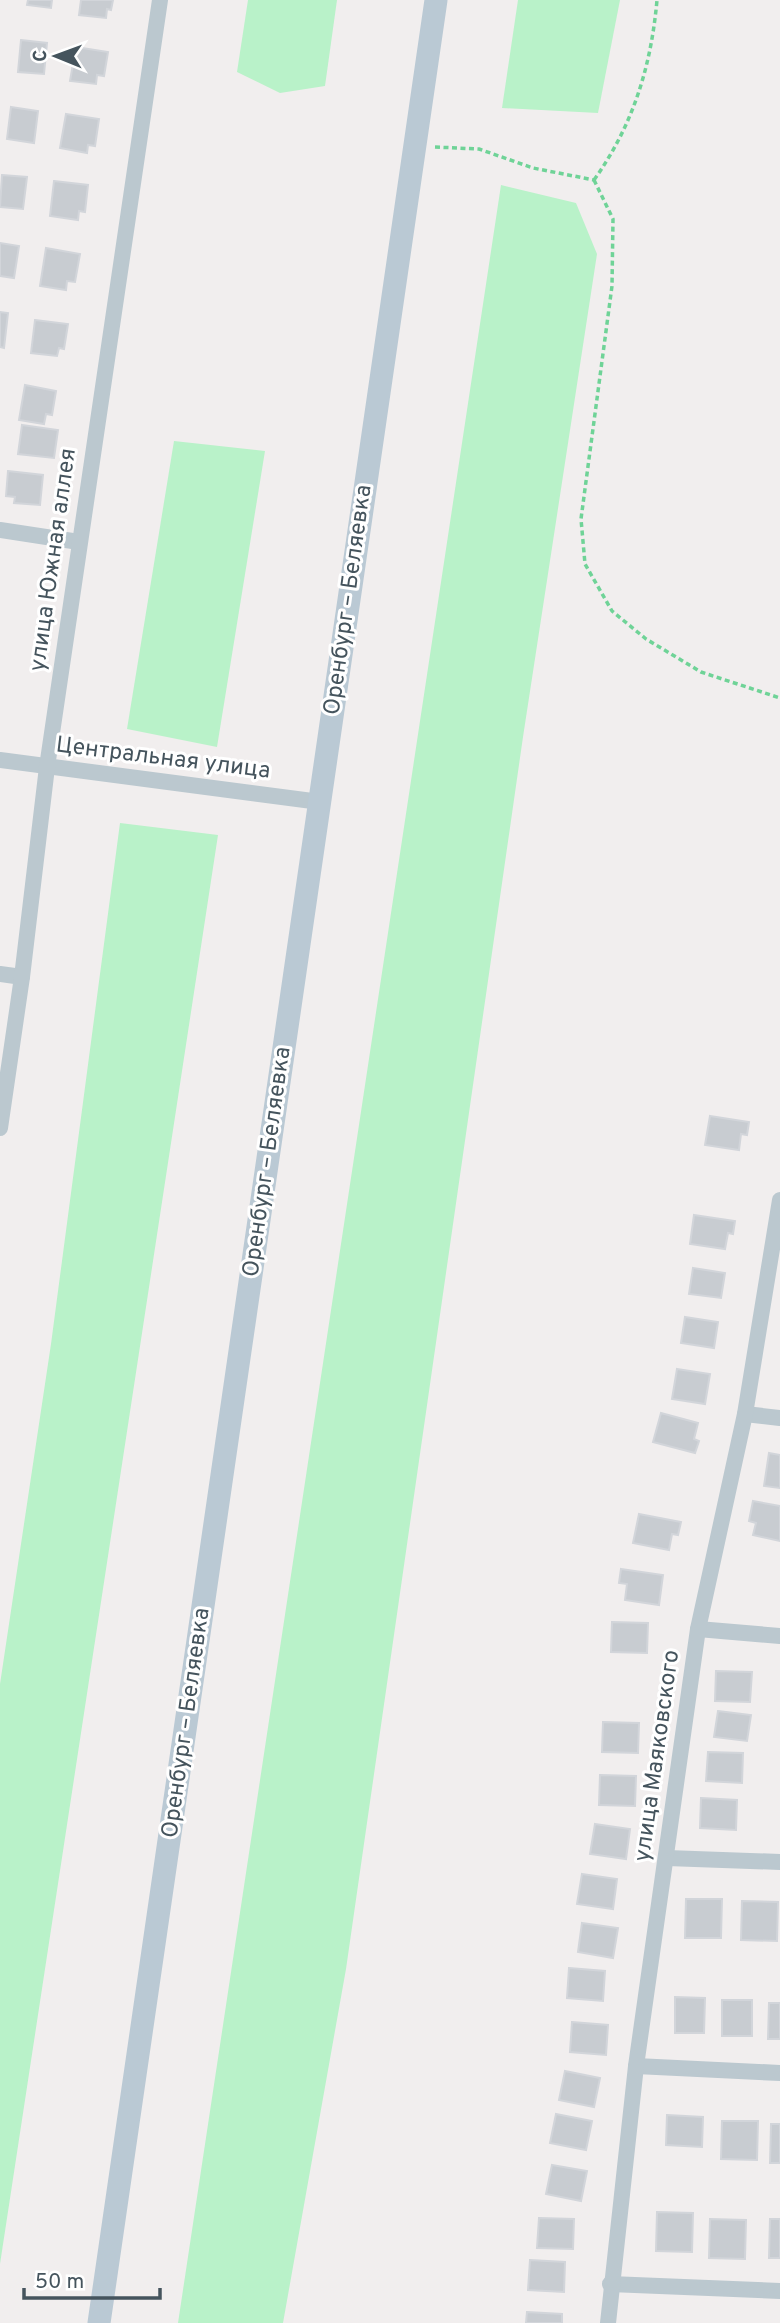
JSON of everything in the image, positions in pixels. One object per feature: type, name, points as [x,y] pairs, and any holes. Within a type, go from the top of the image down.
[{"type":"main road","name":"Оренбург – Беляевка","points":[[99,2323],[436,0]]},
{"type":"street","name":"улица Южная аллея","points":[[0,1128],[22,977],[47,766],[160,0]]},
{"type":"street","points":[[0,530],[79,542]]},
{"type":"street","name":"Центральная улица","points":[[0,760],[320,802]]},
{"type":"street","points":[[0,974],[22,977]]},
{"type":"street","name":"улица Маяковского","points":[[608,2323],[610,2284],[636,2066],[698,1629],[745,1414],[780,1203]]},
{"type":"street","points":[[745,1414],[780,1418]]},
{"type":"street","points":[[698,1629],[780,1636]]},
{"type":"street","points":[[667,1858],[780,1862]]},
{"type":"street","points":[[636,2066],[780,2073]]},
{"type":"street","points":[[610,2284],[780,2291]]},
{"type":"path","points":[[594,180],[618,147],[638,100],[649,58],[657,0]]},
{"type":"path","points":[[415,144],[479,149],[533,168],[594,180]]},
{"type":"path","points":[[594,180],[613,219],[612,286],[581,519],[585,564],[612,611],[646,639],[701,672],[780,698]]},
{"type":"green space","points":[[248,0],[337,0],[325,86],[280,93],[237,72]]},
{"type":"green space","points":[[518,0],[620,0],[598,113],[502,108]]},
{"type":"green space","points":[[501,185],[576,203],[597,254],[523,737],[346,1969],[283,2323],[178,2323]]},
{"type":"green space","points":[[174,441],[265,451],[217,747],[127,729]]},
{"type":"green space","points":[[120,823],[218,835],[0,2264],[0,1684],[51,1344]]},
{"type":"building","points":[[28,0],[52,0],[51,8],[27,5]]},
{"type":"building","points":[[81,0],[113,0],[111,10],[107,9],[106,18],[79,15]]},
{"type":"building","points":[[21,40],[47,43],[44,74],[18,72]]},
{"type":"building","points":[[76,47],[108,52],[104,76],[97,75],[96,84],[70,81]]},
{"type":"building","points":[[11,107],[38,111],[34,143],[7,139]]},
{"type":"building","points":[[66,114],[99,119],[95,146],[88,145],[87,153],[60,148]]},
{"type":"building","points":[[2,175],[27,177],[23,209],[0,207]]},
{"type":"building","points":[[54,181],[88,185],[85,212],[79,211],[78,220],[50,216]]},
{"type":"building","points":[[0,243],[19,246],[14,278],[0,276]]},
{"type":"building","points":[[46,248],[80,254],[75,282],[67,281],[66,290],[40,286]]},
{"type":"building","points":[[0,312],[8,313],[4,348],[0,347]]},
{"type":"building","points":[[35,320],[68,324],[64,349],[59,348],[57,356],[31,353]]},
{"type":"building","points":[[25,385],[56,391],[52,415],[46,414],[44,424],[19,420]]},
{"type":"building","points":[[22,425],[58,430],[54,458],[18,454]]},
{"type":"building","points":[[8,471],[43,475],[40,505],[14,503],[15,497],[6,496]]},
{"type":"building","points":[[710,1116],[749,1122],[747,1135],[741,1134],[739,1150],[705,1145]]},
{"type":"building","points":[[694,1215],[735,1221],[733,1234],[728,1233],[725,1249],[690,1244]]},
{"type":"building","points":[[693,1268],[725,1273],[721,1298],[689,1294]]},
{"type":"building","points":[[685,1317],[718,1322],[714,1348],[681,1343]]},
{"type":"building","points":[[677,1369],[710,1374],[705,1404],[672,1399]]},
{"type":"building","points":[[661,1413],[698,1423],[694,1439],[699,1441],[695,1453],[653,1442]]},
{"type":"building","points":[[769,1453],[780,1455],[780,1488],[764,1486]]},
{"type":"building","points":[[753,1501],[780,1506],[780,1541],[753,1535],[756,1523],[749,1521]]},
{"type":"building","points":[[639,1514],[681,1522],[678,1535],[672,1534],[669,1550],[633,1543]]},
{"type":"building","points":[[621,1569],[663,1575],[659,1605],[625,1600],[627,1584],[619,1583]]},
{"type":"building","points":[[612,1622],[648,1623],[647,1653],[611,1652]]},
{"type":"building","points":[[716,1671],[752,1672],[750,1702],[715,1701]]},
{"type":"building","points":[[718,1711],[751,1715],[747,1741],[714,1737]]},
{"type":"building","points":[[603,1722],[639,1723],[638,1753],[602,1752]]},
{"type":"building","points":[[708,1752],[743,1753],[742,1783],[706,1781]]},
{"type":"building","points":[[600,1775],[636,1776],[635,1806],[599,1805]]},
{"type":"building","points":[[701,1798],[737,1800],[736,1830],[700,1828]]},
{"type":"building","points":[[595,1824],[630,1829],[626,1859],[590,1854]]},
{"type":"building","points":[[582,1874],[617,1879],[613,1909],[577,1904]]},
{"type":"building","points":[[686,1899],[722,1899],[721,1938],[685,1938]]},
{"type":"building","points":[[742,1901],[778,1902],[777,1941],[741,1940]]},
{"type":"building","points":[[582,1923],[618,1928],[613,1958],[578,1952]]},
{"type":"building","points":[[569,1968],[605,1971],[603,2001],[567,1998]]},
{"type":"building","points":[[675,1997],[705,1998],[704,2033],[675,2033]]},
{"type":"building","points":[[722,2000],[752,2000],[752,2036],[722,2036]]},
{"type":"building","points":[[769,2003],[780,2003],[780,2039],[768,2039]]},
{"type":"building","points":[[572,2022],[608,2025],[606,2055],[570,2052]]},
{"type":"building","points":[[565,2071],[600,2078],[594,2107],[559,2100]]},
{"type":"building","points":[[556,2114],[592,2121],[586,2150],[550,2143]]},
{"type":"building","points":[[667,2115],[703,2117],[702,2147],[666,2145]]},
{"type":"building","points":[[722,2121],[758,2121],[757,2160],[721,2159]]},
{"type":"building","points":[[771,2124],[780,2124],[780,2163],[770,2163]]},
{"type":"building","points":[[552,2165],[587,2171],[581,2201],[546,2194]]},
{"type":"building","points":[[657,2212],[693,2213],[692,2252],[656,2251]]},
{"type":"building","points":[[539,2218],[574,2219],[573,2249],[537,2248]]},
{"type":"building","points":[[710,2219],[746,2220],[745,2259],[709,2258]]},
{"type":"building","points":[[770,2219],[780,2219],[780,2258],[769,2258]]},
{"type":"building","points":[[530,2260],[565,2262],[564,2292],[528,2290]]},
{"type":"building","points":[[527,2312],[562,2314],[562,2323],[526,2323]]}]
